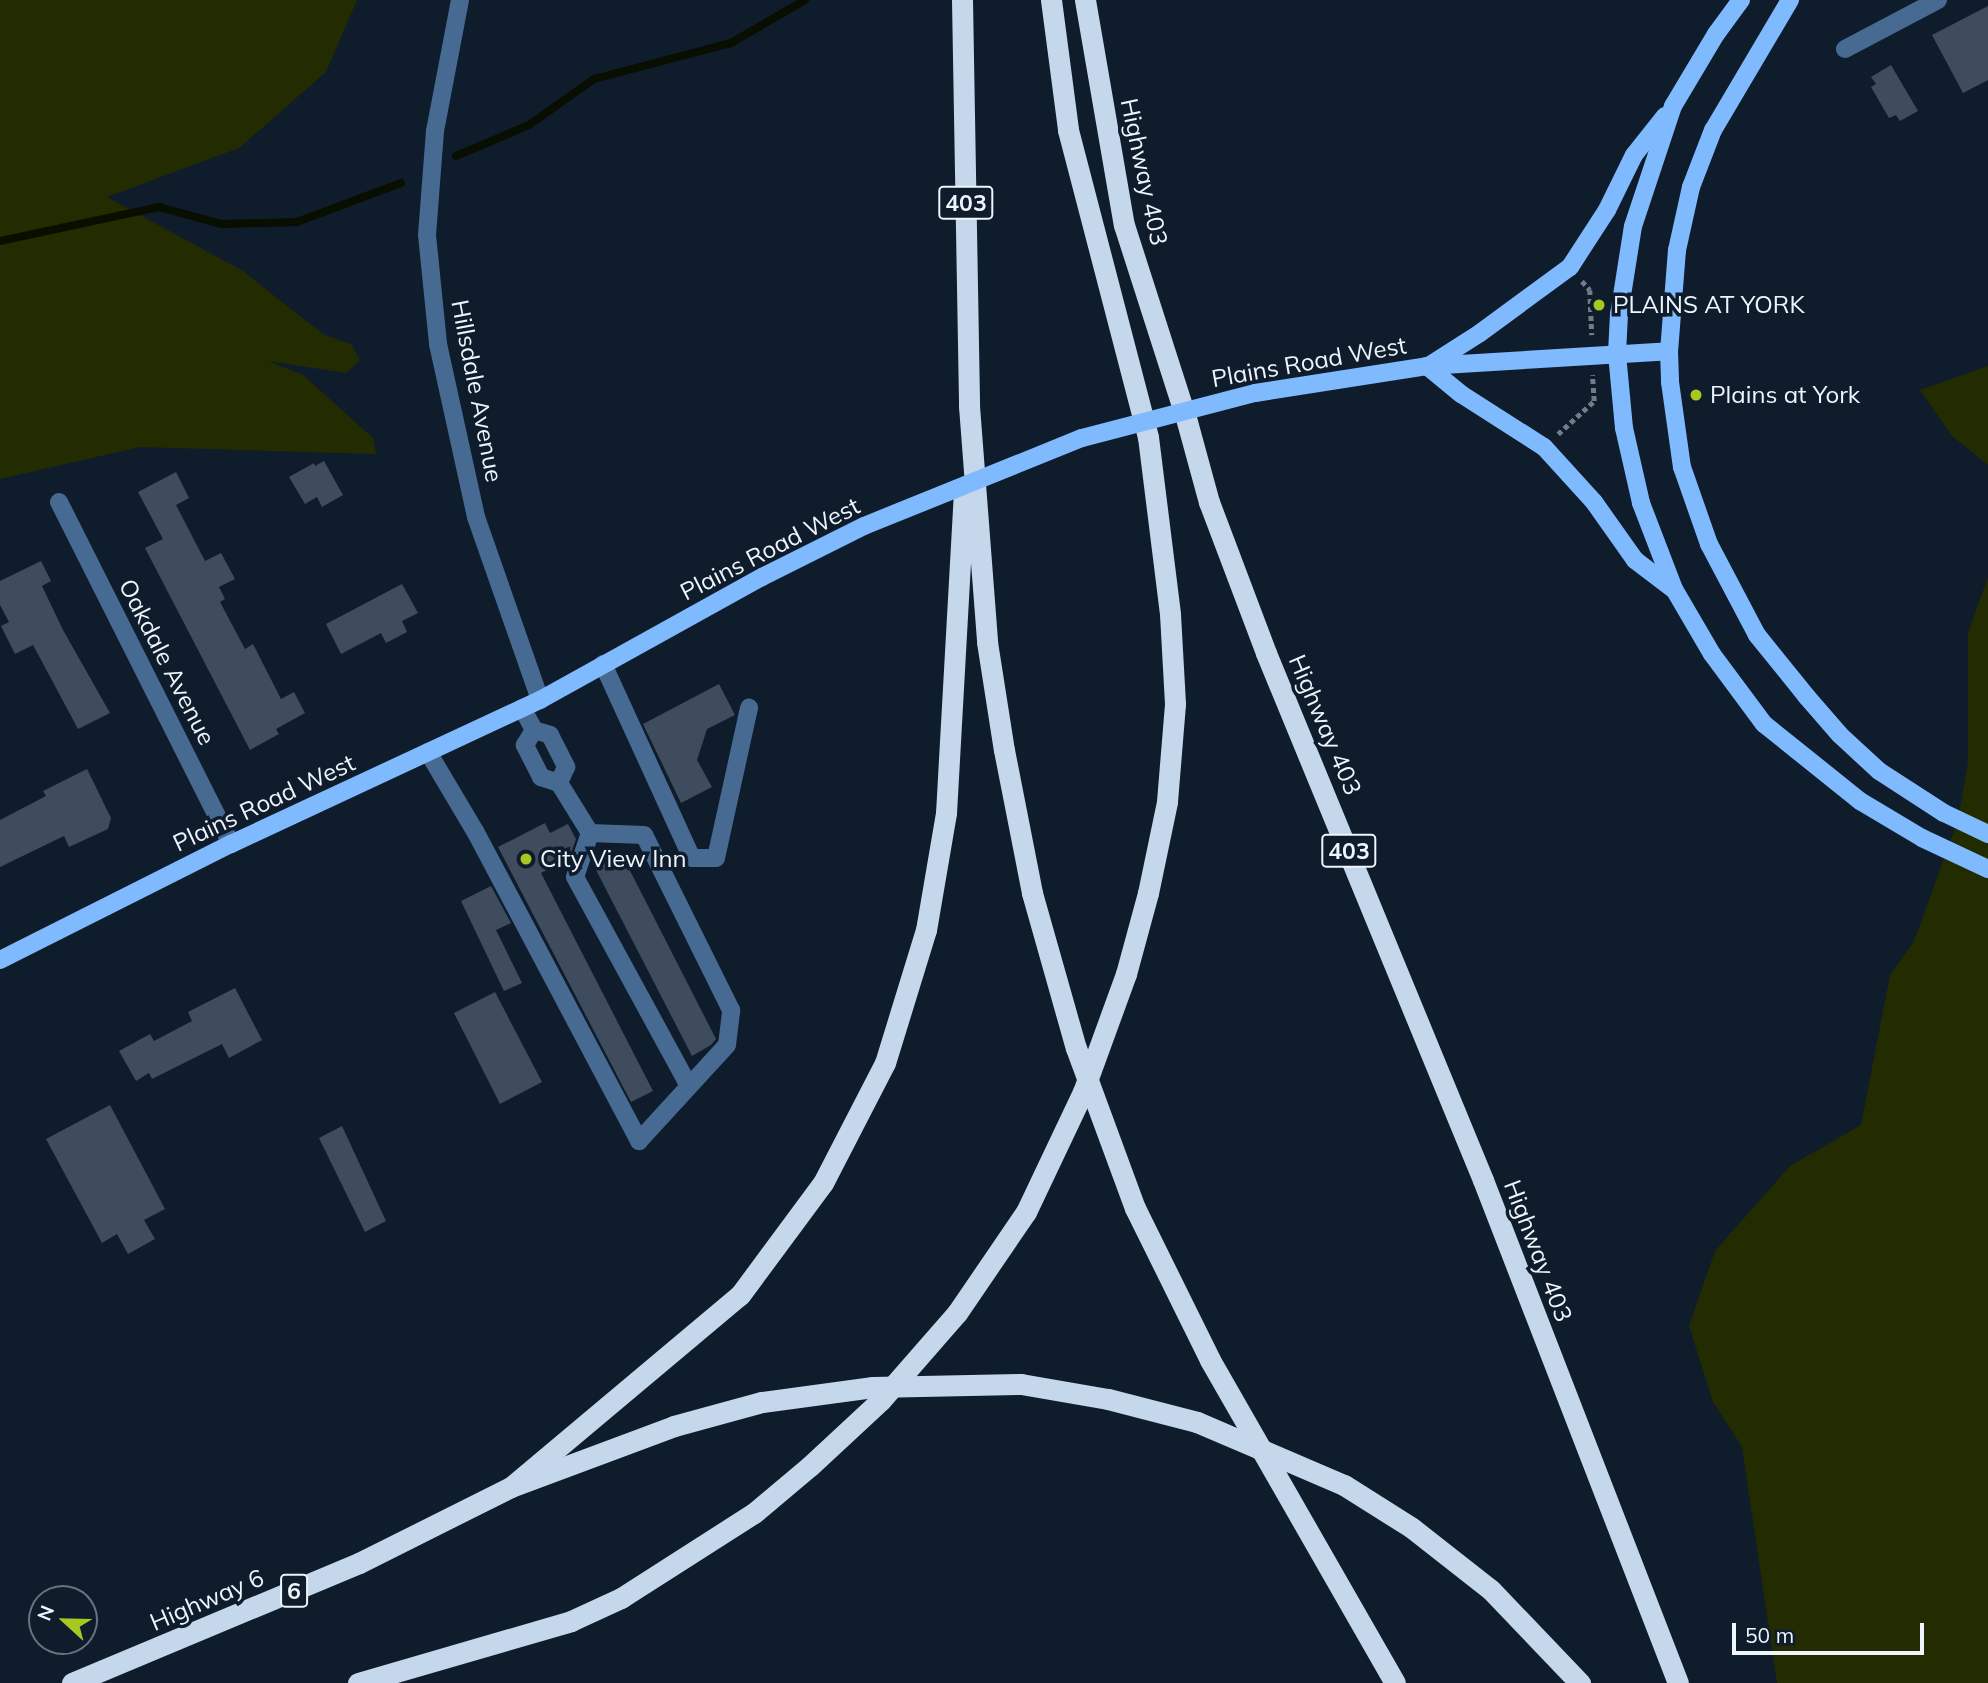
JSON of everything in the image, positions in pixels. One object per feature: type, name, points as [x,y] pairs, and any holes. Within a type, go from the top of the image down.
[{"type":"highway","name":"403","points":[[962,0],[968,405],[987,642],[1004,750],[1032,893],[1076,1048],[1135,1208],[1210,1360],[1395,1683]]},
{"type":"highway","points":[[358,1683],[571,1621],[621,1598],[754,1513],[810,1466],[881,1400],[957,1314],[1027,1212],[1083,1093],[1126,974],[1148,893],[1167,802],[1175,704],[1170,614],[1148,437],[1068,130],[1051,0]]},
{"type":"highway","name":"Highway 403","points":[[1085,0],[1124,225],[1186,418],[1209,502],[1266,653],[1483,1180],[1678,1683]]},
{"type":"highway","points":[[511,1487],[740,1295],[823,1183],[885,1063],[926,930],[946,813],[968,405]]},
{"type":"highway","points":[[511,1487],[674,1426],[762,1402],[873,1387],[1021,1384],[1108,1399],[1197,1422],[1344,1485],[1412,1528],[1491,1590],[1580,1683]]},
{"type":"highway","name":"Highway 6","points":[[72,1683],[206,1630],[359,1563],[511,1487]]},
{"type":"main road","points":[[1674,589],[1635,560],[1594,502],[1544,447],[1461,394],[1427,366],[1480,333],[1570,267],[1608,210],[1634,155],[1673,106],[1716,34],[1741,0]]},
{"type":"main road","points":[[1790,0],[1713,130],[1690,187],[1677,250],[1669,351],[1670,382],[1682,467],[1709,544],[1757,635],[1840,735],[1879,771],[1944,813],[1988,834]]},
{"type":"main road","points":[[1673,106],[1633,226],[1619,314],[1617,354],[1625,428],[1641,503],[1674,589],[1712,654],[1764,724],[1860,801],[1922,838],[1988,869]]},
{"type":"main road","name":"Plains Road West","points":[[0,960],[231,844],[540,699],[762,577],[864,526],[1082,438],[1255,393],[1427,366],[1669,351]]},
{"type":"street","name":"Hillsdale Avenue","points":[[460,0],[435,131],[427,235],[438,344],[477,517],[526,669],[540,699]]},
{"type":"street","points":[[1845,48],[1938,0]]},
{"type":"street","name":"Oakdale Avenue","points":[[59,502],[231,844]]},
{"type":"street","points":[[603,664],[692,858],[716,858],[749,708]]},
{"type":"street","points":[[522,708],[534,730],[550,735],[566,767],[559,783]]},
{"type":"street","points":[[534,730],[525,745],[541,777],[559,783],[590,833]]},
{"type":"street","points":[[428,752],[475,831],[639,1141],[727,1045],[731,1010],[644,835],[590,833]]},
{"type":"street","points":[[590,833],[575,877],[689,1086]]},
{"type":"green space","points":[[0,0],[357,0],[326,72],[239,148],[107,197],[243,271],[323,334],[352,345],[360,360],[346,373],[268,361],[303,375],[373,438],[376,454],[140,447],[0,479]]},
{"type":"green space","points":[[1988,366],[1988,465],[1952,436],[1920,390]]},
{"type":"green space","points":[[1988,577],[1988,1683],[1777,1683],[1742,1447],[1713,1402],[1689,1326],[1715,1251],[1790,1166],[1861,1125],[1890,975],[1914,941],[1958,820],[1968,762],[1968,633]]},
{"type":"building","points":[[1988,6],[1988,80],[1963,93],[1932,35]]},
{"type":"building","points":[[1891,65],[1918,111],[1900,121],[1896,115],[1889,118],[1871,87],[1876,84],[1871,77]]},
{"type":"building","points":[[324,461],[343,495],[322,507],[317,497],[305,504],[289,477],[314,463],[315,466]]},
{"type":"building","points":[[176,472],[189,498],[176,505],[205,561],[221,553],[235,579],[219,587],[225,599],[220,602],[245,649],[253,644],[281,699],[294,692],[305,713],[276,729],[279,734],[250,750],[145,548],[163,539],[138,492]]},
{"type":"building","points":[[41,561],[51,581],[42,586],[63,630],[110,713],[78,729],[33,645],[15,654],[1,626],[9,622],[0,605],[0,581]]},
{"type":"building","points":[[402,584],[418,613],[402,621],[407,632],[386,643],[381,633],[341,654],[326,624]]},
{"type":"building","points":[[719,684],[735,715],[707,729],[697,760],[712,787],[681,803],[643,724]]},
{"type":"building","points":[[87,769],[111,818],[108,829],[69,847],[64,836],[0,867],[0,820],[46,796],[43,791]]},
{"type":"building","points":[[545,823],[550,833],[568,824],[576,839],[569,859],[541,873],[653,1091],[631,1102],[498,847]]},
{"type":"building","points":[[622,855],[716,1039],[692,1056],[595,868]]},
{"type":"building","points":[[491,886],[511,923],[496,930],[522,983],[504,991],[461,901]]},
{"type":"building","points":[[235,988],[262,1040],[229,1058],[222,1044],[152,1079],[149,1073],[136,1081],[119,1051],[150,1034],[154,1041],[192,1021],[188,1012]]},
{"type":"building","points":[[495,992],[542,1082],[500,1104],[454,1013]]},
{"type":"building","points":[[110,1105],[165,1209],[144,1220],[155,1239],[128,1254],[117,1234],[102,1243],[46,1139]]},
{"type":"building","points":[[342,1126],[386,1221],[365,1232],[319,1138]]},
{"type":"waterway","points":[[456,156],[529,125],[594,79],[731,43],[805,0]]},
{"type":"waterway","points":[[0,241],[159,207],[221,224],[297,222],[401,183]]},
{"type":"place","name":"PLAINS AT YORK","points":[[1599,305]]},
{"type":"place","name":"Plains at York","points":[[1696,395]]},
{"type":"place","name":"City View Inn","points":[[526,859]]}]
